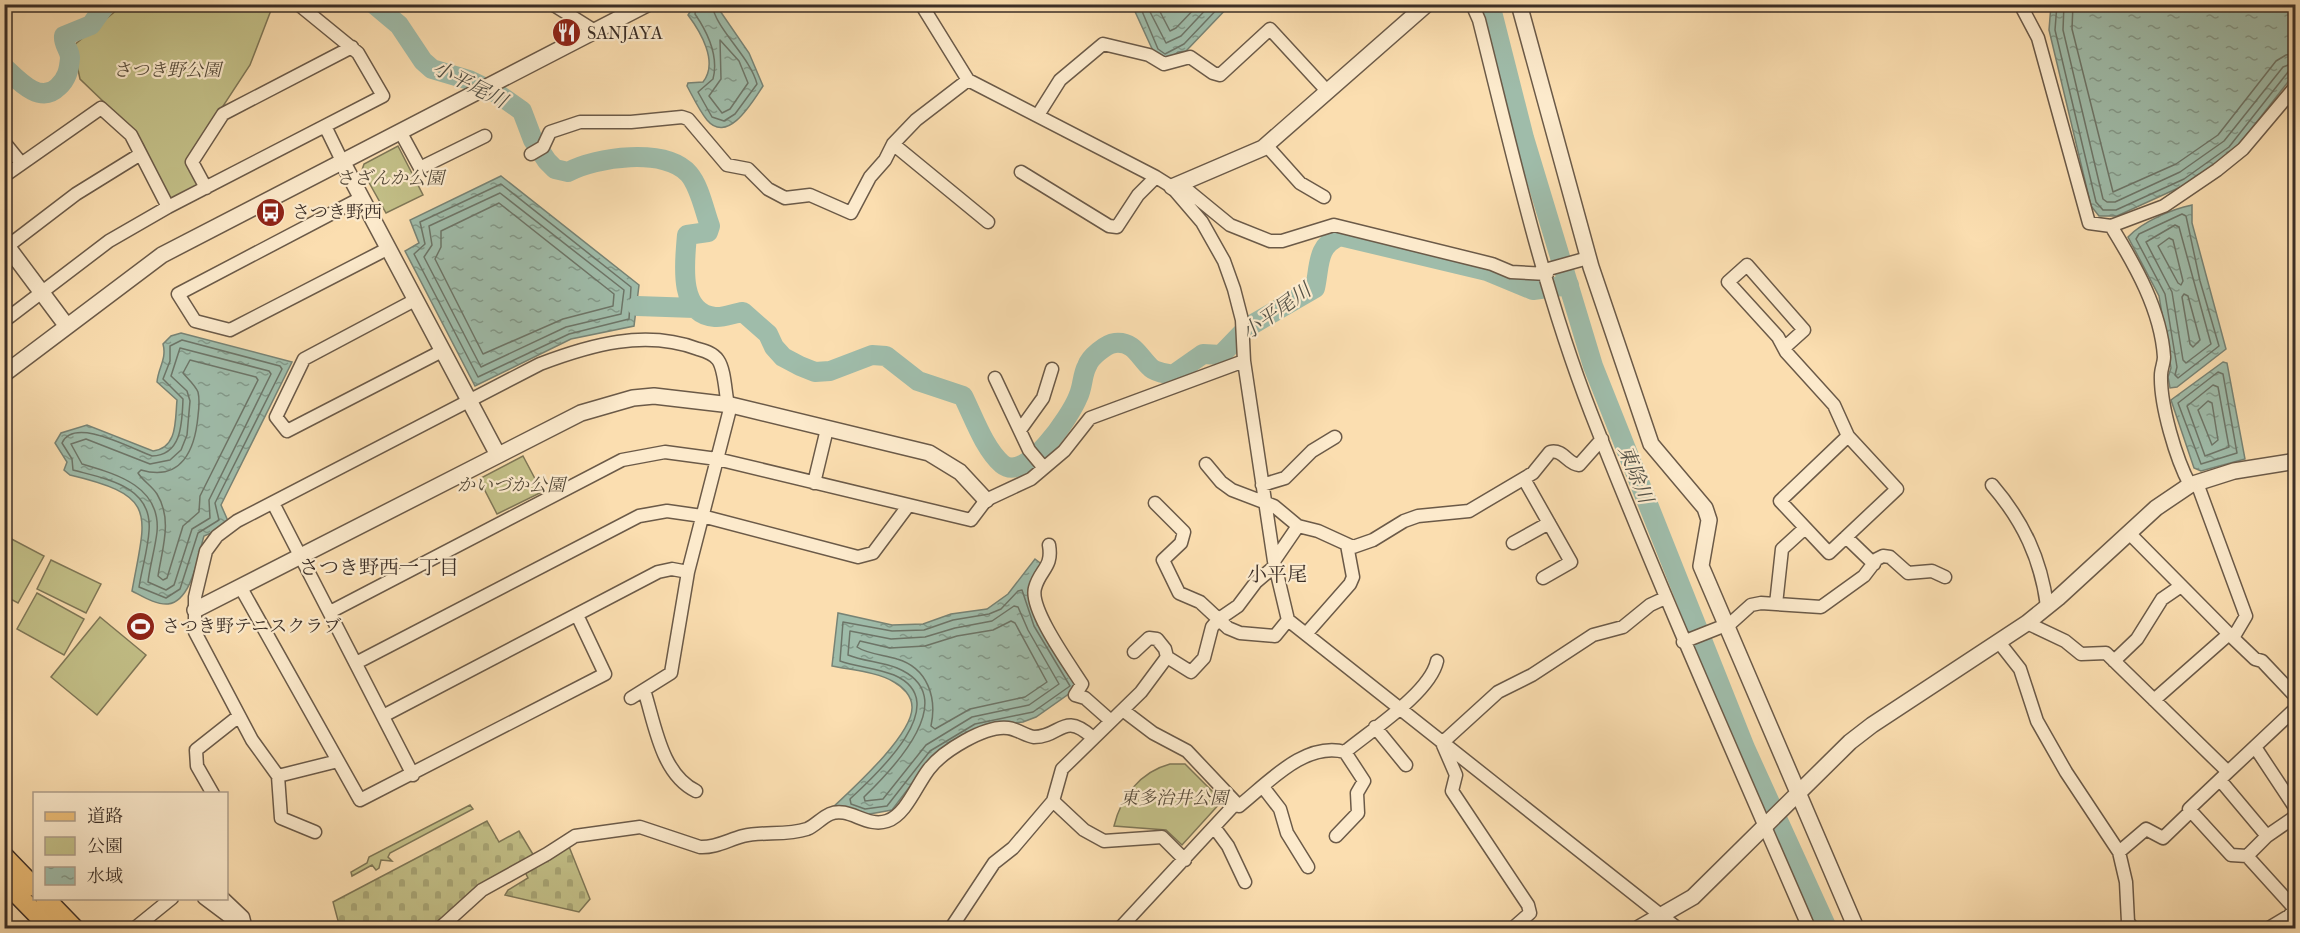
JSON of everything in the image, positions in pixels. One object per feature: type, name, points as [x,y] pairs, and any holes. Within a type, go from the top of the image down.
[{"type":"main road","points":[[4,856],[33,887]]},
{"type":"main road","points":[[4,881],[50,928]]},
{"type":"main road","points":[[47,900],[74,928]]},
{"type":"street","points":[[4,321],[109,241],[168,207],[383,96],[352,47],[298,4]]},
{"type":"street","points":[[552,4],[596,31]]},
{"type":"street","points":[[4,374],[66,325],[162,255],[647,4]]},
{"type":"street","points":[[921,4],[968,80],[1156,177],[1176,185],[1230,225],[1270,241],[1282,241],[1334,225],[1492,264],[1511,272],[1546,272],[1588,258]]},
{"type":"street","points":[[1176,185],[1266,145],[1427,4]]},
{"type":"street","points":[[1472,4],[1479,20],[1566,339],[1602,439],[1683,642],[1809,928]]},
{"type":"street","points":[[1519,4],[1588,258],[1651,444],[1705,508],[1709,519],[1701,566],[1793,797],[1856,928]]},
{"type":"street","points":[[2020,4],[2038,38],[2089,223],[2111,226],[2164,206],[2217,170],[2243,149],[2295,86]]},
{"type":"street","points":[[1038,116],[1060,80],[1104,44],[1149,55],[1164,64],[1185,56],[1190,57],[1213,73],[1221,75],[1270,29],[1328,92]]},
{"type":"street","points":[[206,188],[192,162],[223,114],[352,47]]},
{"type":"street","points":[[531,154],[543,147],[550,132],[580,122],[631,122],[682,117],[688,119],[726,165],[748,169],[775,194],[785,198],[810,195],[851,213],[870,177],[885,160],[893,144],[916,120],[968,80]]},
{"type":"street","points":[[4,176],[101,108],[131,135],[139,155],[168,207]]},
{"type":"street","points":[[325,126],[387,249],[498,455]]},
{"type":"street","points":[[401,133],[420,168],[485,136]]},
{"type":"street","points":[[4,142],[21,163]]},
{"type":"street","points":[[893,144],[988,222]]},
{"type":"street","points":[[1266,145],[1300,183],[1324,197]]},
{"type":"street","points":[[66,325],[6,246],[76,194],[139,155]]},
{"type":"street","points":[[1021,172],[1109,226],[1117,226],[1138,195],[1156,177]]},
{"type":"street","points":[[1176,185],[1202,222],[1224,261],[1242,320],[1244,362],[1262,485],[1274,563],[1288,620],[1677,928]]},
{"type":"street","points":[[361,198],[178,294],[195,321],[230,330],[387,249]]},
{"type":"street","points":[[2111,226],[2136,268],[2151,303],[2164,358],[2161,376],[2172,443],[2193,484],[2246,616],[2231,636],[2154,699]]},
{"type":"street","points":[[1784,348],[1804,330],[1747,265],[1728,282],[1778,338],[1784,348],[1834,405],[1848,436],[1897,489],[1829,553],[1780,501],[1848,436]]},
{"type":"street","points":[[415,300],[304,359],[276,417],[287,431],[442,351]]},
{"type":"street","points":[[315,832],[280,818],[278,776],[252,740],[195,632],[195,597],[207,551],[217,536],[237,521],[540,364],[581,349],[610,342],[675,340],[712,354],[719,362],[729,405],[688,572],[671,673],[631,698]]},
{"type":"street","points":[[330,612],[622,460],[665,452],[717,459],[970,520],[986,500],[1030,479],[1064,452],[1090,418],[1244,362]]},
{"type":"street","points":[[1020,430],[1042,398],[1052,369]]},
{"type":"street","points":[[995,378],[1029,450],[1044,467]]},
{"type":"street","points":[[195,610],[581,413],[633,398],[673,396],[729,405],[928,453],[960,472],[986,500]]},
{"type":"street","points":[[814,483],[827,429]]},
{"type":"street","points":[[1262,485],[1285,478],[1312,451],[1335,437]]},
{"type":"street","points":[[1206,464],[1221,482],[1245,496],[1266,502],[1298,526],[1333,536],[1347,545],[1360,546],[1418,516],[1469,511],[1533,473],[1550,452],[1562,453],[1574,464],[1579,465],[1602,439]]},
{"type":"street","points":[[1639,928],[1693,897],[1793,797],[1872,725],[2047,606],[2156,508],[2193,484],[2234,471],[2295,461]]},
{"type":"street","points":[[1524,479],[1571,562],[1543,578]]},
{"type":"street","points":[[1992,484],[2015,512],[2037,560],[2047,606]]},
{"type":"street","points":[[273,503],[413,775]]},
{"type":"street","points":[[1155,503],[1184,532],[1182,543],[1162,560],[1179,593],[1200,602],[1240,633],[1275,636],[1288,620]]},
{"type":"street","points":[[356,663],[639,516],[667,511],[702,516],[858,557],[873,553],[908,506]]},
{"type":"street","points":[[1513,543],[1549,523]]},
{"type":"street","points":[[1134,652],[1149,638],[1157,639],[1165,649],[1167,657],[1191,672],[1196,670],[1204,658],[1212,627],[1219,619],[1238,606],[1274,563],[1298,526]]},
{"type":"street","points":[[1776,604],[1782,549],[1805,528]]},
{"type":"street","points":[[2129,533],[2254,659],[2262,661],[2295,697]]},
{"type":"street","points":[[1846,537],[1874,564]]},
{"type":"street","points":[[1049,545],[1051,557],[1035,587],[1034,597],[1044,621],[1082,684],[1075,695],[1085,698],[1111,721]]},
{"type":"street","points":[[1306,634],[1350,584],[1353,577],[1347,545]]},
{"type":"street","points":[[1683,642],[1725,625],[1751,605],[1821,607],[1864,576],[1883,556],[1890,557],[1908,573],[1932,571],[1945,577]]},
{"type":"street","points":[[383,716],[658,572],[672,569],[688,572]]},
{"type":"street","points":[[2114,661],[2137,639],[2162,599],[2181,586]]},
{"type":"street","points":[[241,588],[360,800],[413,775],[605,674],[577,615]]},
{"type":"street","points":[[1442,743],[1498,692],[1532,675],[1593,635],[1623,627],[1650,605],[1665,598]]},
{"type":"street","points":[[2026,622],[2065,641],[2081,654],[2106,653],[2154,699],[2224,776],[2267,836]]},
{"type":"street","points":[[1998,641],[2020,669],[2037,721],[2066,771],[2119,852],[2126,882],[2128,922],[2133,928]]},
{"type":"street","points":[[951,928],[994,863],[1013,848],[1053,801],[1062,769],[1092,738],[1124,711],[1167,657]]},
{"type":"street","points":[[1344,752],[1429,680],[1437,661]]},
{"type":"street","points":[[644,690],[667,761],[683,785],[696,791]]},
{"type":"street","points":[[2295,709],[2189,809],[2231,855],[2247,856],[2293,911],[2295,928]]},
{"type":"street","points":[[1124,711],[1153,733],[1180,745],[1239,806],[1312,752],[1333,749],[1344,752],[1364,781],[1357,793],[1358,813],[1336,836]]},
{"type":"street","points":[[212,792],[197,766],[196,750],[239,716]]},
{"type":"street","points":[[440,928],[482,890],[575,836],[640,826],[699,847],[710,847],[754,834],[795,832],[809,828],[830,814],[844,813],[872,824],[888,821],[898,814],[935,762],[975,736],[989,730],[1008,728],[1035,737],[1069,725],[1080,726],[1092,738]]},
{"type":"street","points":[[1375,727],[1406,765]]},
{"type":"street","points":[[1442,743],[1456,775],[1452,791],[1528,905],[1530,913],[1513,928]]},
{"type":"street","points":[[2255,747],[2295,809]]},
{"type":"street","points":[[278,776],[338,761]]},
{"type":"street","points":[[1263,787],[1280,809],[1287,834],[1308,867]]},
{"type":"street","points":[[1053,801],[1084,830],[1104,841],[1162,837],[1185,860]]},
{"type":"street","points":[[1120,928],[1236,803]]},
{"type":"street","points":[[2119,852],[2146,829],[2163,838],[2192,811]]},
{"type":"street","points":[[2247,856],[2267,836],[2295,816]]},
{"type":"street","points":[[1214,827],[1228,846],[1245,882]]},
{"type":"street","points":[[135,928],[170,900]]},
{"type":"street","points":[[207,900],[246,928]]},
{"type":"street","points":[[225,900],[243,918],[246,928]]},
{"type":"street","points":[[2269,928],[2293,911]]},
{"type":"green space","name":"さつき野公園","points":[[123,5],[273,5],[250,65],[187,161],[199,187],[170,200],[143,144],[133,130],[80,79],[73,46]]},
{"type":"green space","name":"さざんか公園","points":[[398,146],[423,195],[386,213],[362,170],[364,164]]},
{"type":"green space","name":"かいづか公園","points":[[523,456],[542,492],[497,514],[479,479]]},
{"type":"green space","points":[[4,535],[44,556],[18,603],[5,596]]},
{"type":"green space","points":[[51,560],[101,584],[86,613],[37,589]]},
{"type":"green space","points":[[37,593],[84,619],[64,655],[17,629]]},
{"type":"green space","points":[[100,617],[146,655],[97,715],[51,677]]},
{"type":"green space","name":"東多治井公園","points":[[1170,764],[1185,764],[1222,801],[1182,845],[1166,830],[1114,826],[1121,805],[1133,787],[1150,773]]},
{"type":"green space","points":[[470,805],[473,809],[390,853],[388,857],[392,861],[381,860],[376,870],[372,865],[352,876],[351,872],[367,863],[369,857]]},
{"type":"green space","points":[[487,821],[499,842],[519,831],[534,856],[481,884],[434,928],[340,928],[333,902]]},
{"type":"green space","points":[[568,844],[590,899],[579,912],[505,895],[508,890],[528,878],[524,870]]},
{"type":"water","points":[[695,4],[716,5],[749,53],[763,86],[739,118],[723,127],[715,126],[707,120],[687,86],[688,83],[703,82],[709,65],[706,47],[698,29],[688,15]]},
{"type":"water","points":[[1132,5],[1230,5],[1186,51],[1178,52],[1168,60],[1154,53]]},
{"type":"water","points":[[2051,5],[2295,5],[2295,73],[2234,151],[2187,184],[2117,216],[2099,216],[2091,206],[2049,30]]},
{"type":"water","points":[[501,176],[639,285],[634,326],[571,339],[475,386],[405,251],[419,243],[410,220]]},
{"type":"water","points":[[2192,205],[2192,223],[2226,349],[2177,387],[2170,388],[2168,377],[2171,368],[2159,296],[2128,237],[2141,226],[2158,217]]},
{"type":"water","points":[[181,333],[292,362],[221,505],[228,521],[218,530],[204,536],[193,576],[183,595],[176,601],[163,604],[132,591],[142,526],[140,512],[132,500],[119,491],[70,475],[64,470],[67,462],[55,443],[61,433],[87,425],[153,451],[167,445],[174,432],[177,400],[157,382],[164,354],[163,344],[171,336]]},
{"type":"water","points":[[2223,362],[2227,363],[2245,459],[2201,471],[2194,468],[2171,400]]},
{"type":"water","points":[[1035,559],[1044,566],[1029,592],[1030,600],[1080,686],[1036,717],[1023,722],[991,725],[927,764],[892,810],[864,815],[830,810],[892,747],[910,719],[912,707],[906,692],[888,679],[832,666],[838,613],[892,625],[923,624],[951,614],[987,609],[1008,594]]},
{"type":"waterway","name":"小平尾川","points":[[4,67],[29,89],[44,93],[51,92],[61,84],[70,62],[64,36],[91,25],[106,4]]},
{"type":"waterway","name":"小平尾川","points":[[374,4],[399,25],[423,61],[432,69],[469,80],[498,94],[522,111],[533,140],[555,169],[568,172],[595,162],[630,157],[664,160],[689,174],[699,192],[710,226],[708,232],[687,235],[686,246],[686,284],[694,306],[703,314],[718,317],[743,312],[768,334],[774,347],[783,357],[815,372],[830,371],[872,355],[886,356],[918,381],[963,396],[990,450],[1002,464],[1012,468],[1035,456],[1067,418],[1078,397],[1089,362],[1103,348],[1111,344],[1122,343],[1132,347],[1153,370],[1173,375],[1203,354],[1221,355],[1248,327],[1315,288],[1323,251],[1332,240],[1340,236],[1487,271],[1533,290],[1569,285]]},
{"type":"waterway","name":"東除川","points":[[1490,4],[1524,138],[1593,366],[1745,748],[1827,928]]},
{"type":"waterway","points":[[637,306],[695,308]]},
{"type":"place","name":"SANJAYA","points":[[566,33]]},
{"type":"place","name":"さつき野西","points":[[271,212]]},
{"type":"place","name":"さつき野テニスクラブ","points":[[141,626]]},
{"type":"district","name":"さつき野西一丁目","points":[[379,567]]},
{"type":"district","name":"小平尾","points":[[1277,574]]}]
